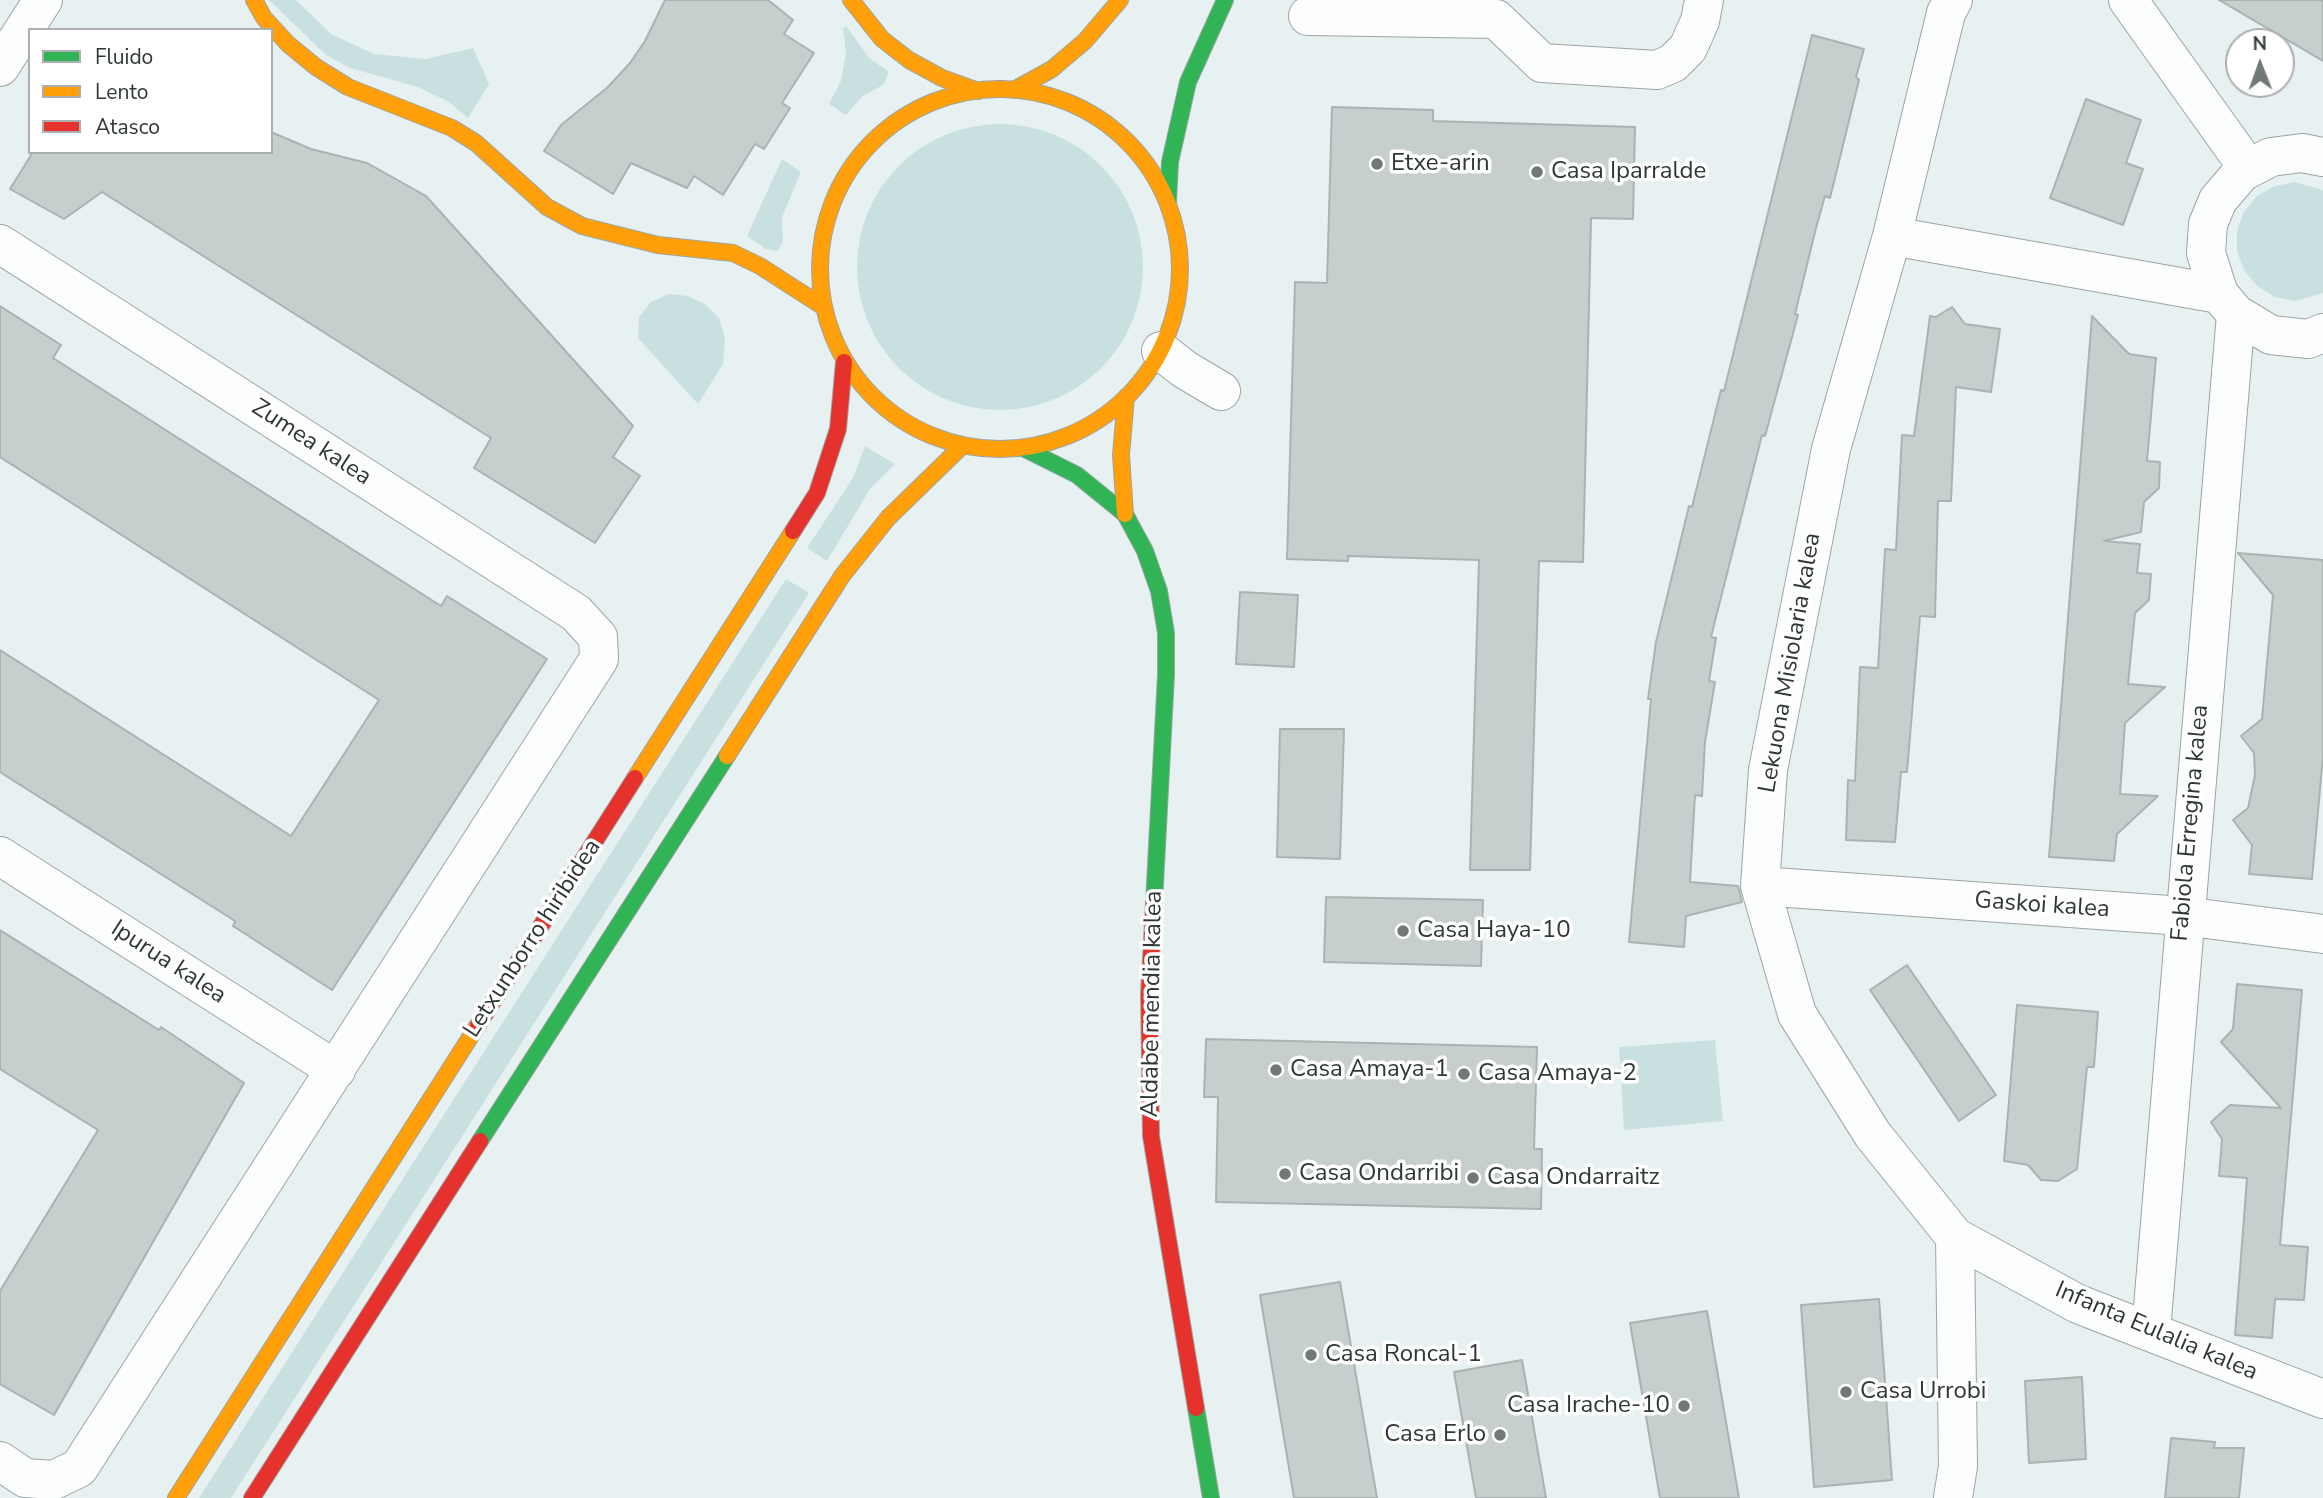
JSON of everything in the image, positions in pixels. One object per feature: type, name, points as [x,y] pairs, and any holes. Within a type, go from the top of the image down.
[{"type":"main road","points":[[254,0],[264,18],[288,44],[316,67],[348,87],[452,128],[476,144],[547,207],[582,226],[658,245],[733,253],[760,266],[822,306]]},
{"type":"main road","points":[[851,0],[883,39],[909,60],[942,78],[978,91]]},
{"type":"main road","points":[[1014,90],[1052,69],[1085,41],[1121,0]]},
{"type":"main road","points":[[1168,202],[1154,175],[1131,145],[1101,120],[1067,102],[1034,92],[978,91],[960,93],[908,113],[864,148],[834,196],[819,250],[822,306],[831,335],[844,362],[862,387],[908,425],[934,438],[962,446],[1023,448],[1051,442],[1079,432],[1126,397],[1161,351],[1179,292],[1180,261],[1168,202],[1170,162],[1188,82],[1225,0]]},
{"type":"main road","name":"Letxunborro hiribidea","points":[[176,1498],[817,493],[838,429],[844,362]]},
{"type":"main road","name":"Aldabe mendia kalea","points":[[1125,514],[1121,455],[1126,397]]},
{"type":"main road","points":[[252,1498],[842,576],[888,518],[962,446]]},
{"type":"main road","name":"Aldabe mendia kalea","points":[[1023,448],[1077,475],[1125,514],[1145,551],[1159,591],[1166,632],[1149,994],[1149,1108],[1151,1136],[1211,1498]]},
{"type":"street","points":[[0,67],[43,0]]},
{"type":"street","points":[[1308,16],[1496,19],[1542,63],[1657,70],[1673,63],[1688,48],[1700,20],[1704,0]]},
{"type":"street","name":"Lekuona Misiolaria kalea","points":[[1953,0],[1946,13],[1892,236],[1831,449],[1768,770],[1760,886],[1797,1014],[1873,1135],[1955,1237]]},
{"type":"street","points":[[2129,0],[2249,168]]},
{"type":"street","points":[[2228,304],[2207,263],[2208,224],[2218,200],[2249,168],[2271,158],[2302,153],[2323,158]]},
{"type":"street","points":[[1892,236],[2228,304],[2271,335],[2308,339],[2323,333]]},
{"type":"street","name":"Zumea kalea","points":[[0,244],[576,613],[598,636],[599,659],[336,1070]]},
{"type":"street","name":"Fabiola Erregina kalea","points":[[2151,1331],[2228,304]]},
{"type":"street","points":[[1161,351],[1184,369],[1221,391]]},
{"type":"street","name":"Ipurua kalea","points":[[0,856],[336,1070]]},
{"type":"street","name":"Gaskoi kalea","points":[[1760,886],[2183,916],[2323,934]]},
{"type":"street","points":[[0,1461],[25,1478],[54,1480],[79,1468],[336,1070]]},
{"type":"street","points":[[1954,1498],[1958,1466],[1955,1237]]},
{"type":"street","name":"Infanta Eulalia kalea","points":[[1955,1237],[2078,1304],[2323,1399]]},
{"type":"shaded area","points":[[269,0],[296,0],[331,34],[374,54],[426,59],[473,48],[489,84],[468,118],[449,102],[418,87],[350,68],[326,55]]},
{"type":"shaded area","points":[[847,27],[869,58],[889,72],[883,85],[863,96],[846,115],[829,104],[841,81],[846,52],[843,28]]},
{"type":"shaded area","points":[[1000,124],[1028,127],[1055,135],[1079,148],[1101,166],[1119,188],[1132,212],[1140,239],[1143,267],[1140,295],[1132,322],[1119,346],[1101,368],[1079,386],[1055,399],[1028,407],[1000,410],[972,407],[945,399],[921,386],[899,368],[881,346],[868,322],[860,295],[857,267],[860,239],[868,212],[881,188],[899,166],[921,148],[945,135],[972,127]]},
{"type":"shaded area","points":[[782,159],[801,172],[782,217],[783,242],[778,251],[766,249],[747,236]]},
{"type":"shaded area","points":[[2295,182],[2323,190],[2323,293],[2295,301],[2275,297],[2257,286],[2244,270],[2237,251],[2237,231],[2244,212],[2258,195],[2275,186]]},
{"type":"shaded area","points":[[669,294],[688,296],[705,304],[719,318],[725,338],[723,364],[698,404],[638,338],[639,317],[651,302]]},
{"type":"shaded area","points":[[865,446],[895,464],[870,489],[827,561],[807,548],[853,478]]},
{"type":"shaded area","points":[[786,579],[809,593],[231,1498],[199,1498]]},
{"type":"shaded area","points":[[1715,1040],[1723,1121],[1624,1130],[1619,1047]]},
{"type":"building","points":[[665,0],[768,0],[793,20],[784,34],[814,53],[782,103],[790,108],[764,149],[755,144],[723,195],[694,176],[687,188],[631,163],[613,194],[544,151],[561,125],[608,87],[630,63],[645,41]]},
{"type":"building","points":[[2219,0],[2323,0],[2323,61],[2295,45],[2295,28],[2267,28]]},
{"type":"building","points":[[1812,35],[1864,49],[1830,198],[1825,196],[1816,228],[1795,314],[1798,315],[1765,436],[1762,435],[1711,637],[1716,638],[1709,681],[1715,682],[1705,742],[1702,796],[1695,795],[1690,882],[1738,886],[1742,902],[1686,916],[1684,947],[1629,942],[1651,699],[1648,699],[1656,642],[1689,506],[1692,507],[1721,390],[1724,391]]},
{"type":"building","points":[[2086,99],[2141,120],[2126,163],[2143,169],[2123,225],[2050,198]]},
{"type":"building","points":[[1332,107],[1433,110],[1433,121],[1635,127],[1633,219],[1591,218],[1583,562],[1539,561],[1530,870],[1470,870],[1479,560],[1348,556],[1348,561],[1287,559],[1295,282],[1327,283]]},
{"type":"building","points":[[273,133],[311,149],[367,163],[426,196],[633,426],[613,457],[640,476],[595,543],[474,468],[491,438],[102,192],[64,219],[10,189],[32,154],[273,154]]},
{"type":"building","points":[[0,306],[61,345],[53,358],[441,606],[447,596],[547,659],[332,990],[233,926],[235,921],[0,772],[0,650],[291,836],[379,700],[0,457]]},
{"type":"building","points":[[1952,307],[1965,324],[2000,329],[1991,392],[1956,387],[1951,501],[1938,501],[1935,617],[1920,616],[1907,772],[1901,772],[1895,842],[1846,840],[1848,780],[1855,781],[1860,667],[1878,668],[1885,549],[1896,550],[1902,435],[1914,436],[1930,316],[1936,317]]},
{"type":"building","points":[[2092,316],[2129,354],[2156,358],[2147,461],[2160,462],[2159,488],[2144,502],[2141,532],[2104,541],[2140,544],[2137,573],[2151,574],[2149,600],[2135,613],[2128,684],[2165,687],[2125,723],[2120,794],[2158,796],[2117,834],[2114,861],[2049,857]]},
{"type":"building","points":[[2238,553],[2323,560],[2323,755],[2312,879],[2249,874],[2252,845],[2233,820],[2248,808],[2255,775],[2254,753],[2241,736],[2262,719],[2273,595]]},
{"type":"building","points":[[1240,592],[1298,595],[1294,667],[1236,664]]},
{"type":"building","points":[[1280,729],[1344,729],[1340,859],[1277,857]]},
{"type":"building","name":"Casa Haya-10","points":[[1326,897],[1483,900],[1481,966],[1324,962]]},
{"type":"building","points":[[0,930],[159,1030],[161,1027],[244,1083],[54,1415],[0,1384],[0,1291],[98,1130],[0,1069]]},
{"type":"building","points":[[1907,965],[1996,1095],[1959,1121],[1870,990]]},
{"type":"building","points":[[2237,984],[2302,990],[2280,1245],[2308,1247],[2304,1300],[2275,1299],[2272,1338],[2235,1335],[2247,1178],[2219,1176],[2222,1139],[2211,1122],[2230,1105],[2281,1108],[2221,1042],[2233,1029]]},
{"type":"building","points":[[2017,1005],[2098,1012],[2094,1067],[2087,1067],[2077,1169],[2058,1181],[2041,1180],[2028,1165],[2004,1161]]},
{"type":"building","points":[[1206,1039],[1537,1047],[1534,1149],[1542,1149],[1541,1209],[1216,1202],[1218,1097],[1204,1097]]},
{"type":"building","name":"Casa Roncal-1","points":[[1340,1282],[1377,1498],[1294,1498],[1260,1295]]},
{"type":"building","name":"Casa Urrobi","points":[[1879,1299],[1892,1480],[1814,1487],[1801,1305]]},
{"type":"building","name":"Casa Irache-10","points":[[1707,1311],[1739,1498],[1660,1498],[1630,1323]]},
{"type":"building","name":"Casa Erlo","points":[[1522,1360],[1546,1498],[1476,1498],[1454,1372]]},
{"type":"building","points":[[2082,1377],[2086,1459],[2029,1463],[2025,1381]]},
{"type":"building","points":[[2171,1438],[2215,1442],[2214,1448],[2244,1448],[2239,1498],[2165,1498]]},
{"type":"traffic: fast","points":[[1168,202],[1170,162],[1188,82],[1225,0]]},
{"type":"traffic: fast","points":[[1023,448],[1077,475],[1125,514],[1145,551],[1159,591],[1166,633],[1166,675],[1154,903]]},
{"type":"traffic: fast","points":[[480,1141],[727,756]]},
{"type":"traffic: fast","points":[[1196,1408],[1211,1498]]},
{"type":"traffic: slow","points":[[254,0],[264,18],[288,44],[316,67],[348,87],[452,128],[476,143],[547,207],[582,226],[658,245],[733,253],[760,266],[822,306]]},
{"type":"traffic: slow","points":[[851,0],[882,39],[909,60],[942,78],[978,91]]},
{"type":"traffic: slow","points":[[1014,90],[1052,69],[1085,41],[1120,0]]},
{"type":"traffic: slow","points":[[1000,89],[1035,92],[1069,103],[1100,119],[1127,142],[1150,169],[1166,200],[1177,234],[1180,269],[1177,304],[1166,338],[1150,369],[1127,396],[1100,419],[1069,435],[1035,446],[1000,449],[965,446],[931,435],[900,419],[873,396],[850,369],[834,338],[823,304],[820,269],[823,234],[834,200],[850,169],[873,142],[900,119],[931,103],[965,92],[1000,89]]},
{"type":"traffic: slow","points":[[1125,514],[1121,455],[1126,397]]},
{"type":"traffic: slow","points":[[727,756],[842,576],[888,518],[962,446]]},
{"type":"traffic: slow","points":[[635,778],[793,531]]},
{"type":"traffic: slow","points":[[176,1498],[478,1025]]},
{"type":"traffic: jam","points":[[793,531],[817,493],[838,429],[844,362]]},
{"type":"traffic: jam","points":[[478,1025],[635,778]]},
{"type":"traffic: jam","points":[[1154,903],[1149,994],[1151,1136],[1196,1408]]},
{"type":"traffic: jam","points":[[252,1498],[480,1141]]},
{"type":"place","name":"Etxe-arin","points":[[1377,164]]},
{"type":"place","name":"Casa Iparralde","points":[[1537,172]]},
{"type":"place","name":"Casa Haya-10","points":[[1403,931]]},
{"type":"place","name":"Casa Amaya-1","points":[[1276,1070]]},
{"type":"place","name":"Casa Amaya-2","points":[[1464,1074]]},
{"type":"place","name":"Casa Ondarribi","points":[[1285,1174]]},
{"type":"place","name":"Casa Ondarraitz","points":[[1473,1178]]},
{"type":"place","name":"Casa Roncal-1","points":[[1311,1355]]},
{"type":"place","name":"Casa Urrobi","points":[[1846,1392]]},
{"type":"place","name":"Casa Irache-10","points":[[1684,1406]]},
{"type":"place","name":"Casa Erlo","points":[[1500,1435]]}]
